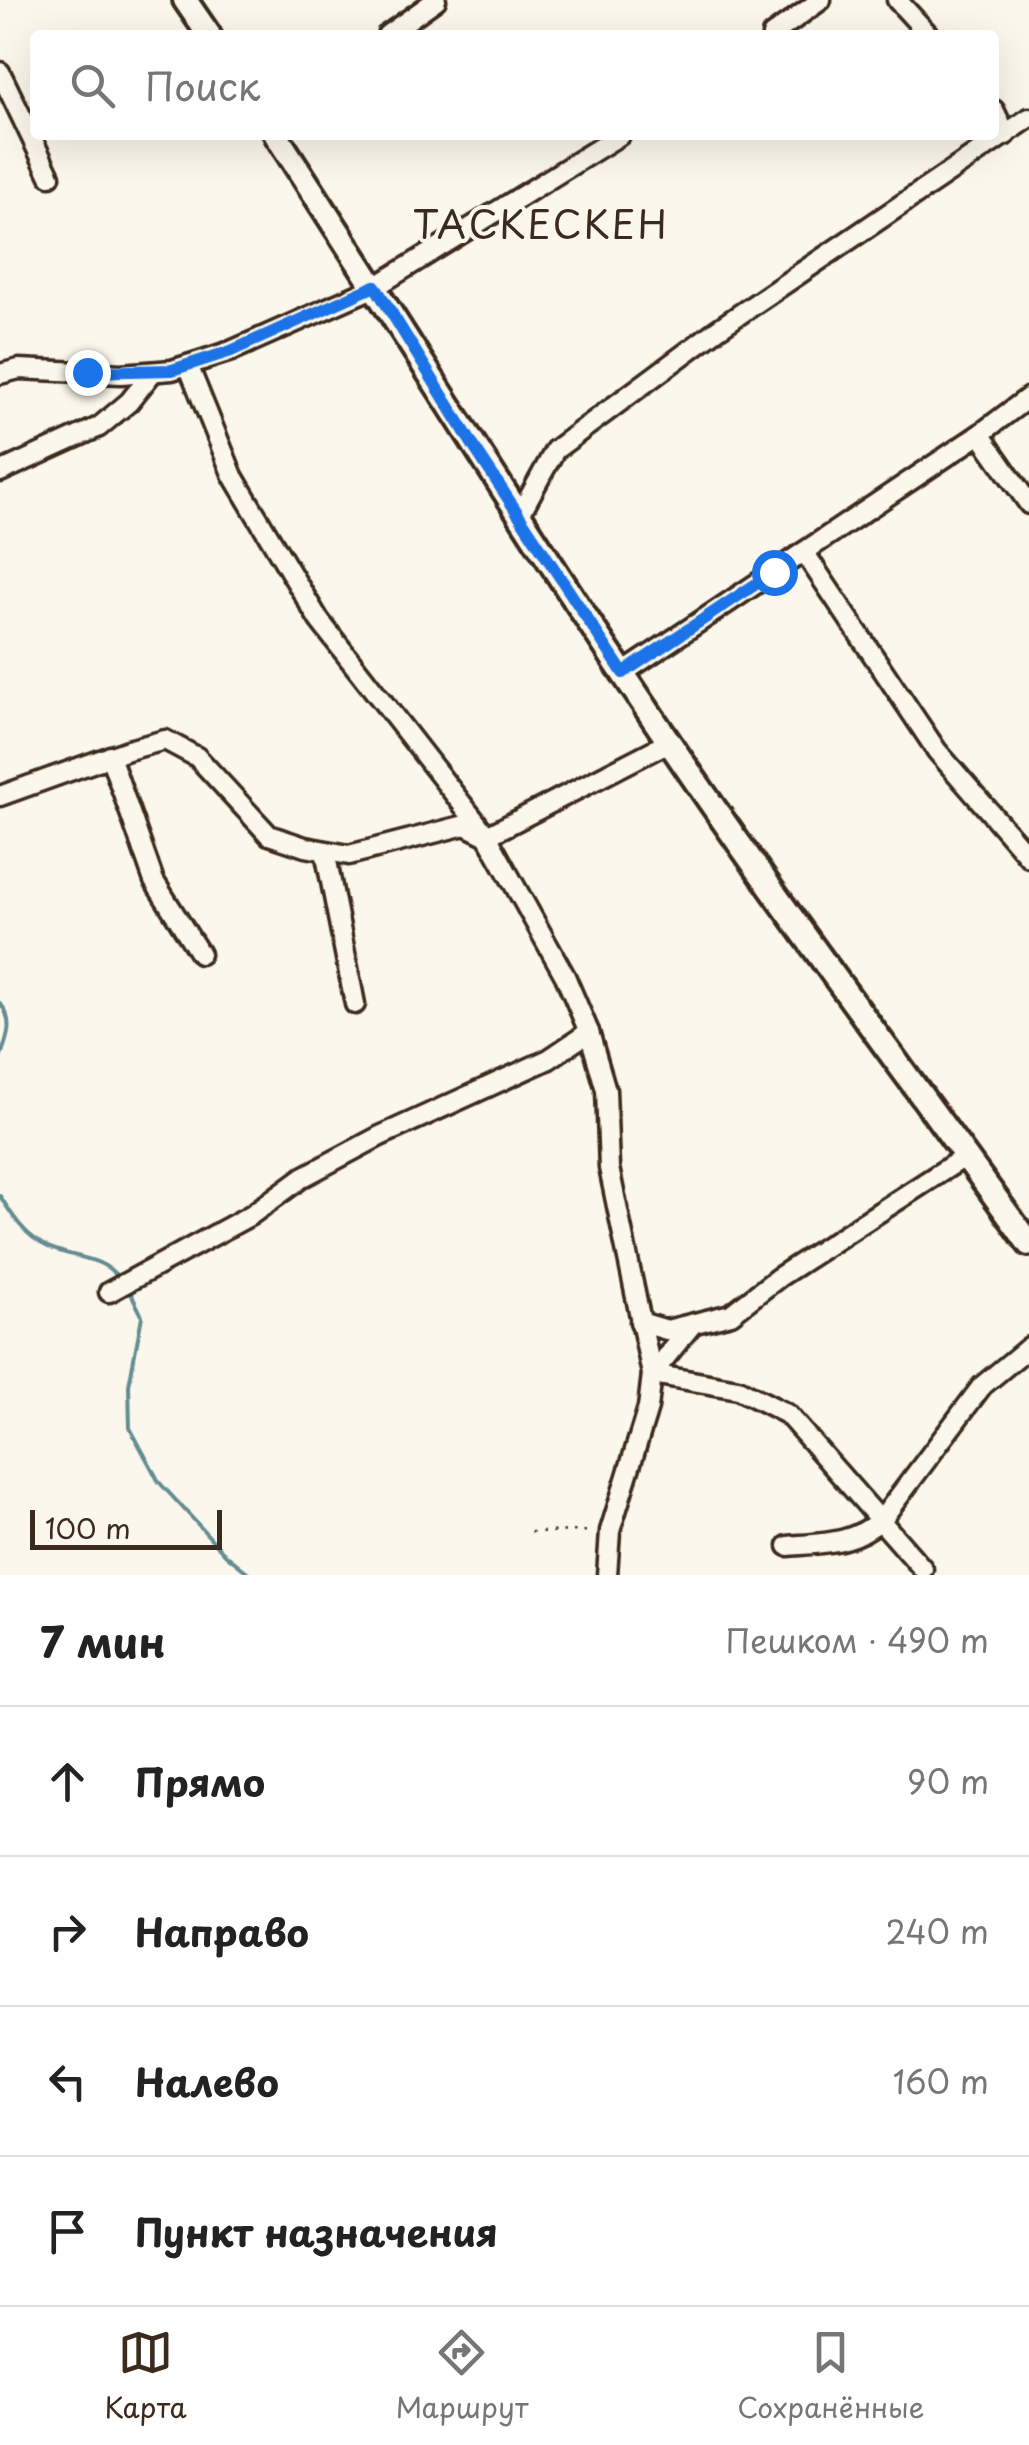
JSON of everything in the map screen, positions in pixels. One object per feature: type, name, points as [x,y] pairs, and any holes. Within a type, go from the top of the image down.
[{"type":"main road","points":[[184,0],[205,30]]},
{"type":"main road","points":[[279,140],[669,742],[769,888],[1029,1244]]},
{"type":"street","points":[[394,30],[436,0]]},
{"type":"street","points":[[779,30],[821,0]]},
{"type":"street","points":[[897,0],[924,30]]},
{"type":"street","points":[[0,72],[30,134]]},
{"type":"street","points":[[999,140],[1029,118]]},
{"type":"street","points":[[999,120],[1006,135]]},
{"type":"street","points":[[33,140],[50,176]]},
{"type":"street","points":[[0,374],[19,369],[153,372],[231,351],[375,286],[612,140]]},
{"type":"street","points":[[520,516],[555,450],[718,329],[999,140]]},
{"type":"street","points":[[188,365],[233,476],[319,620],[487,836],[564,976],[589,1032],[606,1090],[609,1168],[652,1374],[648,1408],[610,1531],[607,1575]]},
{"type":"street","points":[[0,472],[99,427],[129,402],[153,372]]},
{"type":"street","points":[[623,673],[980,434],[1029,396]]},
{"type":"street","points":[[980,434],[1029,504]]},
{"type":"street","points":[[804,552],[937,751],[1026,847]]},
{"type":"street","points":[[0,796],[164,740],[197,757],[269,835],[350,855],[465,824],[487,836]]},
{"type":"street","points":[[487,836],[669,742]]},
{"type":"street","points":[[110,756],[154,881],[200,954]]},
{"type":"street","points":[[326,850],[355,1004]]},
{"type":"street","points":[[108,1292],[251,1216],[303,1177],[380,1136],[549,1059],[589,1032]]},
{"type":"street","points":[[640,1322],[667,1330],[731,1314],[778,1277],[966,1156]]},
{"type":"street","points":[[652,1374],[691,1326]]},
{"type":"street","points":[[788,1546],[844,1542],[866,1533],[882,1519],[982,1386],[1029,1346]]},
{"type":"street","points":[[652,1374],[738,1389],[787,1414],[923,1569]]},
{"type":"path","points":[[531,1532],[610,1531]]},
{"type":"waterway","points":[[0,1003],[8,1023],[0,1058]]},
{"type":"waterway","points":[[0,1196],[20,1225],[40,1243],[95,1261],[119,1278]]},
{"type":"waterway","points":[[129,1289],[142,1316],[129,1385],[130,1428],[159,1482],[226,1555],[251,1575]]},
{"type":"district","name":"ТАСКЕСКЕН","points":[[541,226]]},
{"type":"route","points":[[87,372],[172,370],[231,351],[375,286],[476,450],[623,673],[774,572]]}]
